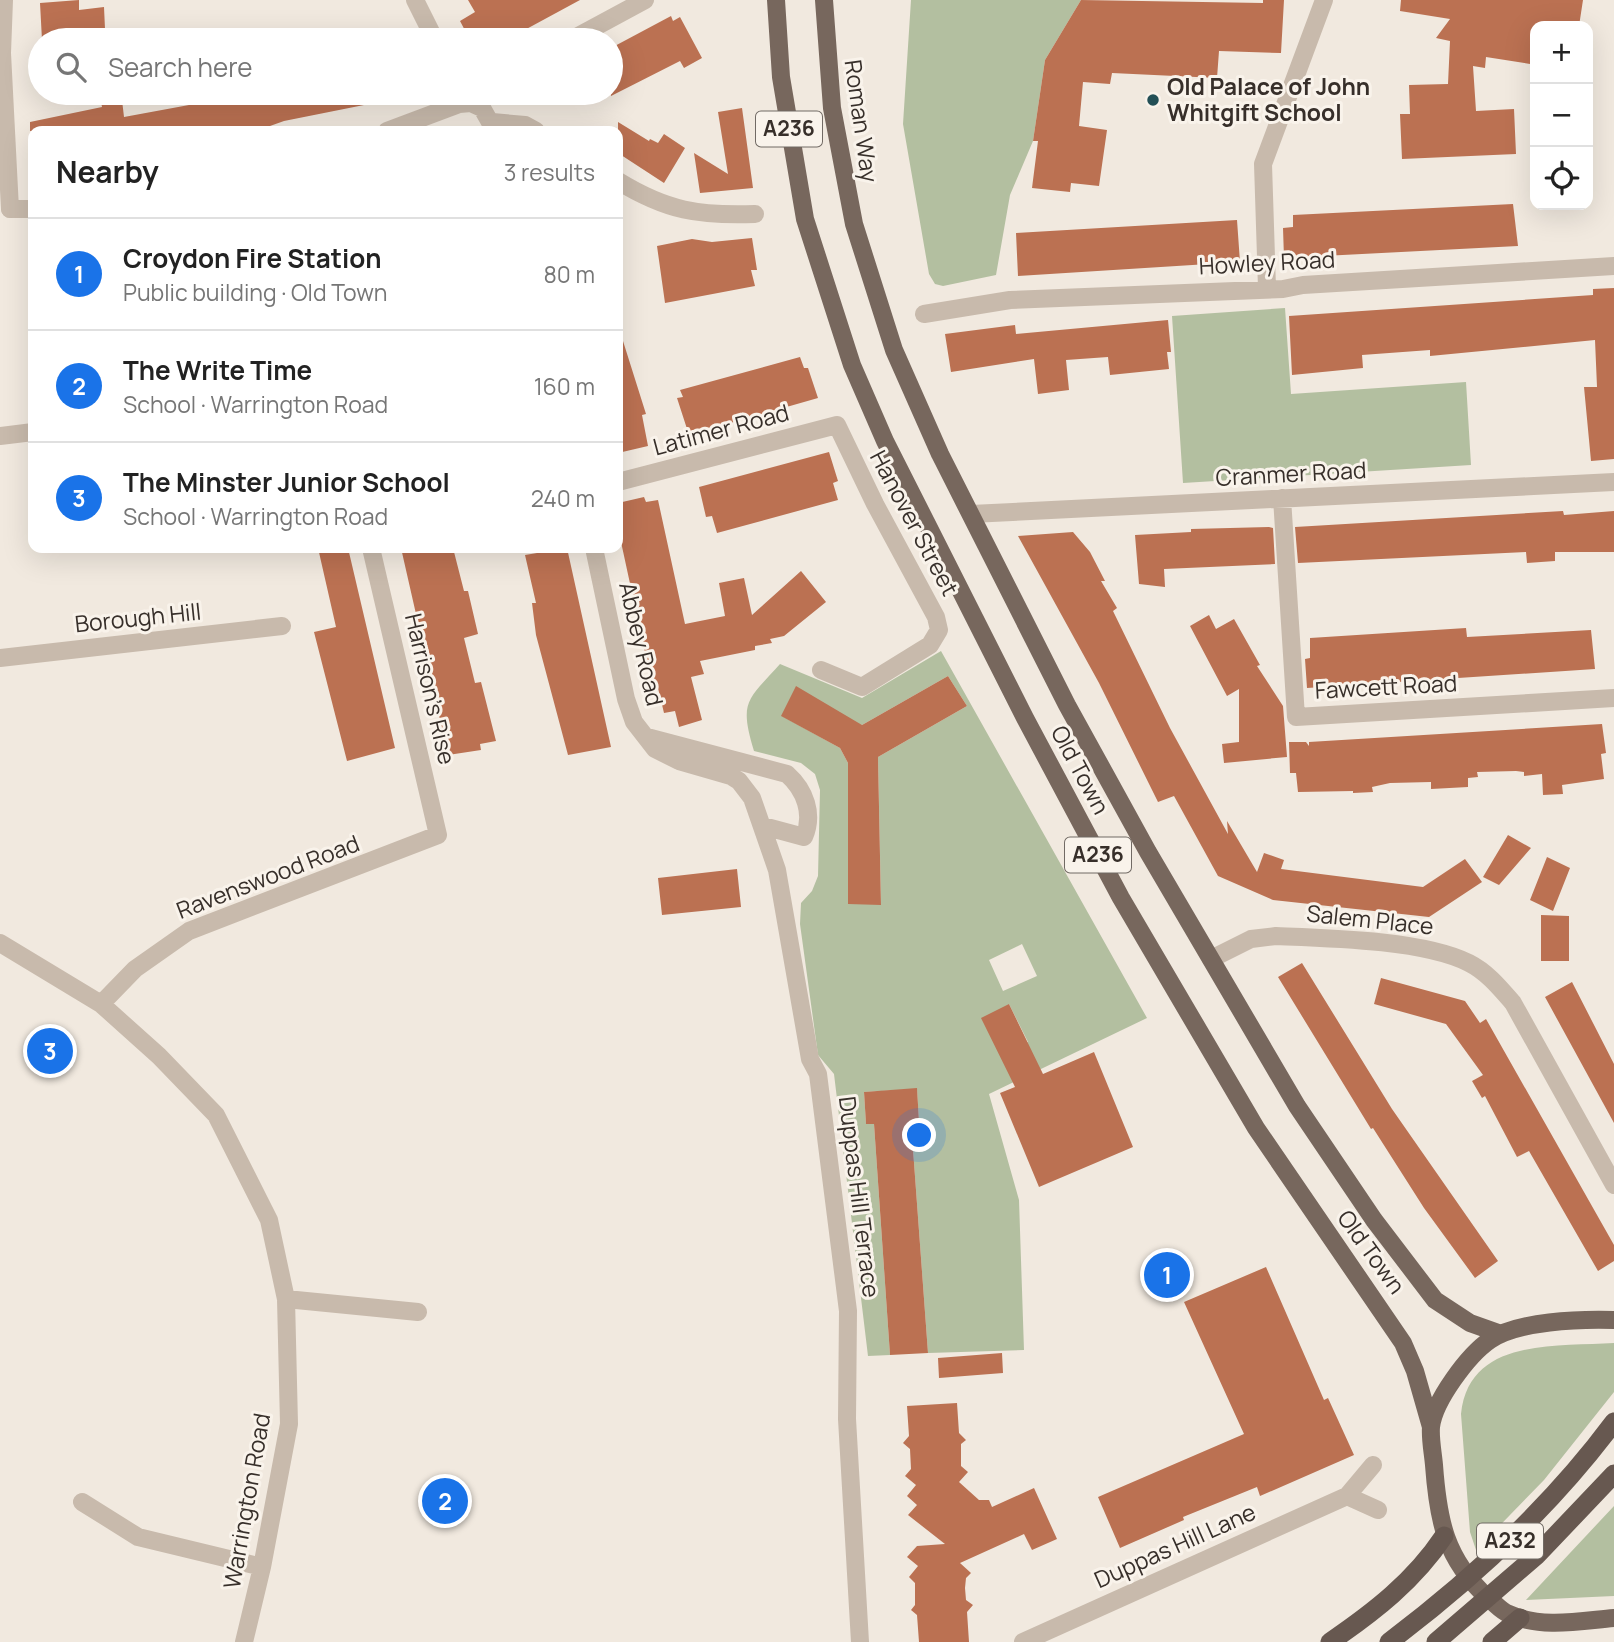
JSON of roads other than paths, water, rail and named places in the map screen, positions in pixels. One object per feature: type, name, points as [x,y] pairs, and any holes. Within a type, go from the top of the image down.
[{"type":"highway","name":"A232","points":[[1389,1642],[1472,1576],[1514,1538],[1574,1473],[1614,1422]]},
{"type":"highway","name":"A232","points":[[1436,1642],[1537,1555],[1614,1474]]},
{"type":"highway","points":[[1330,1642],[1407,1582],[1444,1536]]},
{"type":"highway","points":[[1492,1642],[1520,1618]]},
{"type":"main road","name":"Old Town","points":[[776,0],[781,77],[800,192],[815,256],[852,365],[871,410],[1025,718],[1121,898],[1256,1128],[1399,1335],[1413,1363],[1431,1427],[1436,1499],[1444,1536],[1459,1564],[1479,1590],[1505,1613],[1520,1618]]},
{"type":"main road","name":"Roman Way","points":[[824,0],[832,108],[839,160],[860,248]]},
{"type":"main road","name":"Old Town","points":[[860,248],[898,360],[971,514],[1067,705],[1297,1106],[1403,1261],[1435,1300],[1450,1312],[1500,1334]]},
{"type":"main road","points":[[1431,1427],[1442,1399],[1459,1373],[1475,1353],[1500,1334],[1530,1326],[1614,1320]]},
{"type":"main road","points":[[1520,1618],[1559,1623],[1614,1618]]},
{"type":"street","points":[[4,0],[3,210],[28,209]]},
{"type":"street","points":[[415,0],[429,28]]},
{"type":"street","points":[[592,28],[645,0]]},
{"type":"street","points":[[1267,288],[1264,164],[1324,0]]},
{"type":"street","points":[[400,126],[453,105]]},
{"type":"street","points":[[477,105],[493,126]]},
{"type":"street","points":[[504,126],[528,126]]},
{"type":"street","points":[[623,184],[635,192],[692,214],[755,214]]},
{"type":"street","name":"Howley Road","points":[[924,314],[1010,300],[1283,289],[1303,285],[1614,266]]},
{"type":"street","name":"Latimer Road","points":[[623,481],[837,425]]},
{"type":"street","name":"Hanover Street","points":[[821,670],[862,687],[930,645],[939,630],[936,617],[875,505],[837,425]]},
{"type":"street","points":[[0,436],[28,433]]},
{"type":"street","name":"Cranmer Road","points":[[971,514],[1614,482]]},
{"type":"street","name":"Fawcett Road","points":[[1282,498],[1296,717],[1614,698]]},
{"type":"street","name":"Harrison's Rise","points":[[372,553],[438,832],[433,840]]},
{"type":"street","name":"Abbey Road","points":[[595,553],[629,711],[655,749],[679,761],[731,776]]},
{"type":"street","name":"Borough Hill","points":[[0,658],[282,626]]},
{"type":"street","points":[[647,737],[787,774],[802,789],[806,801],[807,822],[804,837],[763,826]]},
{"type":"street","name":"Duppas Hill Terrace","points":[[731,776],[739,781],[752,798],[763,826],[783,896],[810,1059],[818,1074],[848,1311],[846,1405],[860,1642]]},
{"type":"street","name":"Ravenswood Road","points":[[101,1004],[135,969],[189,931],[250,905],[433,840]]},
{"type":"street","name":"Salem Place","points":[[1211,960],[1251,939],[1276,936],[1426,947],[1470,963],[1492,980],[1513,1003],[1614,1185]]},
{"type":"street","name":"Warrington Road","points":[[0,943],[101,1004],[159,1056],[216,1115],[268,1220],[286,1299],[289,1424],[262,1567],[244,1642]]},
{"type":"street","points":[[286,1299],[418,1312]]},
{"type":"street","name":"Duppas Hill Lane","points":[[1023,1642],[1347,1496],[1373,1465]]},
{"type":"street","points":[[1347,1496],[1378,1510]]},
{"type":"street","points":[[82,1502],[138,1537],[262,1567]]},
{"type":"place","name":"Old Palace of John Whitgift School","points":[[1153,100]]},
{"type":"place","name":"The Minster Junior School","points":[[50,1051]]},
{"type":"place","name":"Croydon Fire Station","points":[[1167,1275]]},
{"type":"place","name":"The Write Time","points":[[445,1501]]}]
